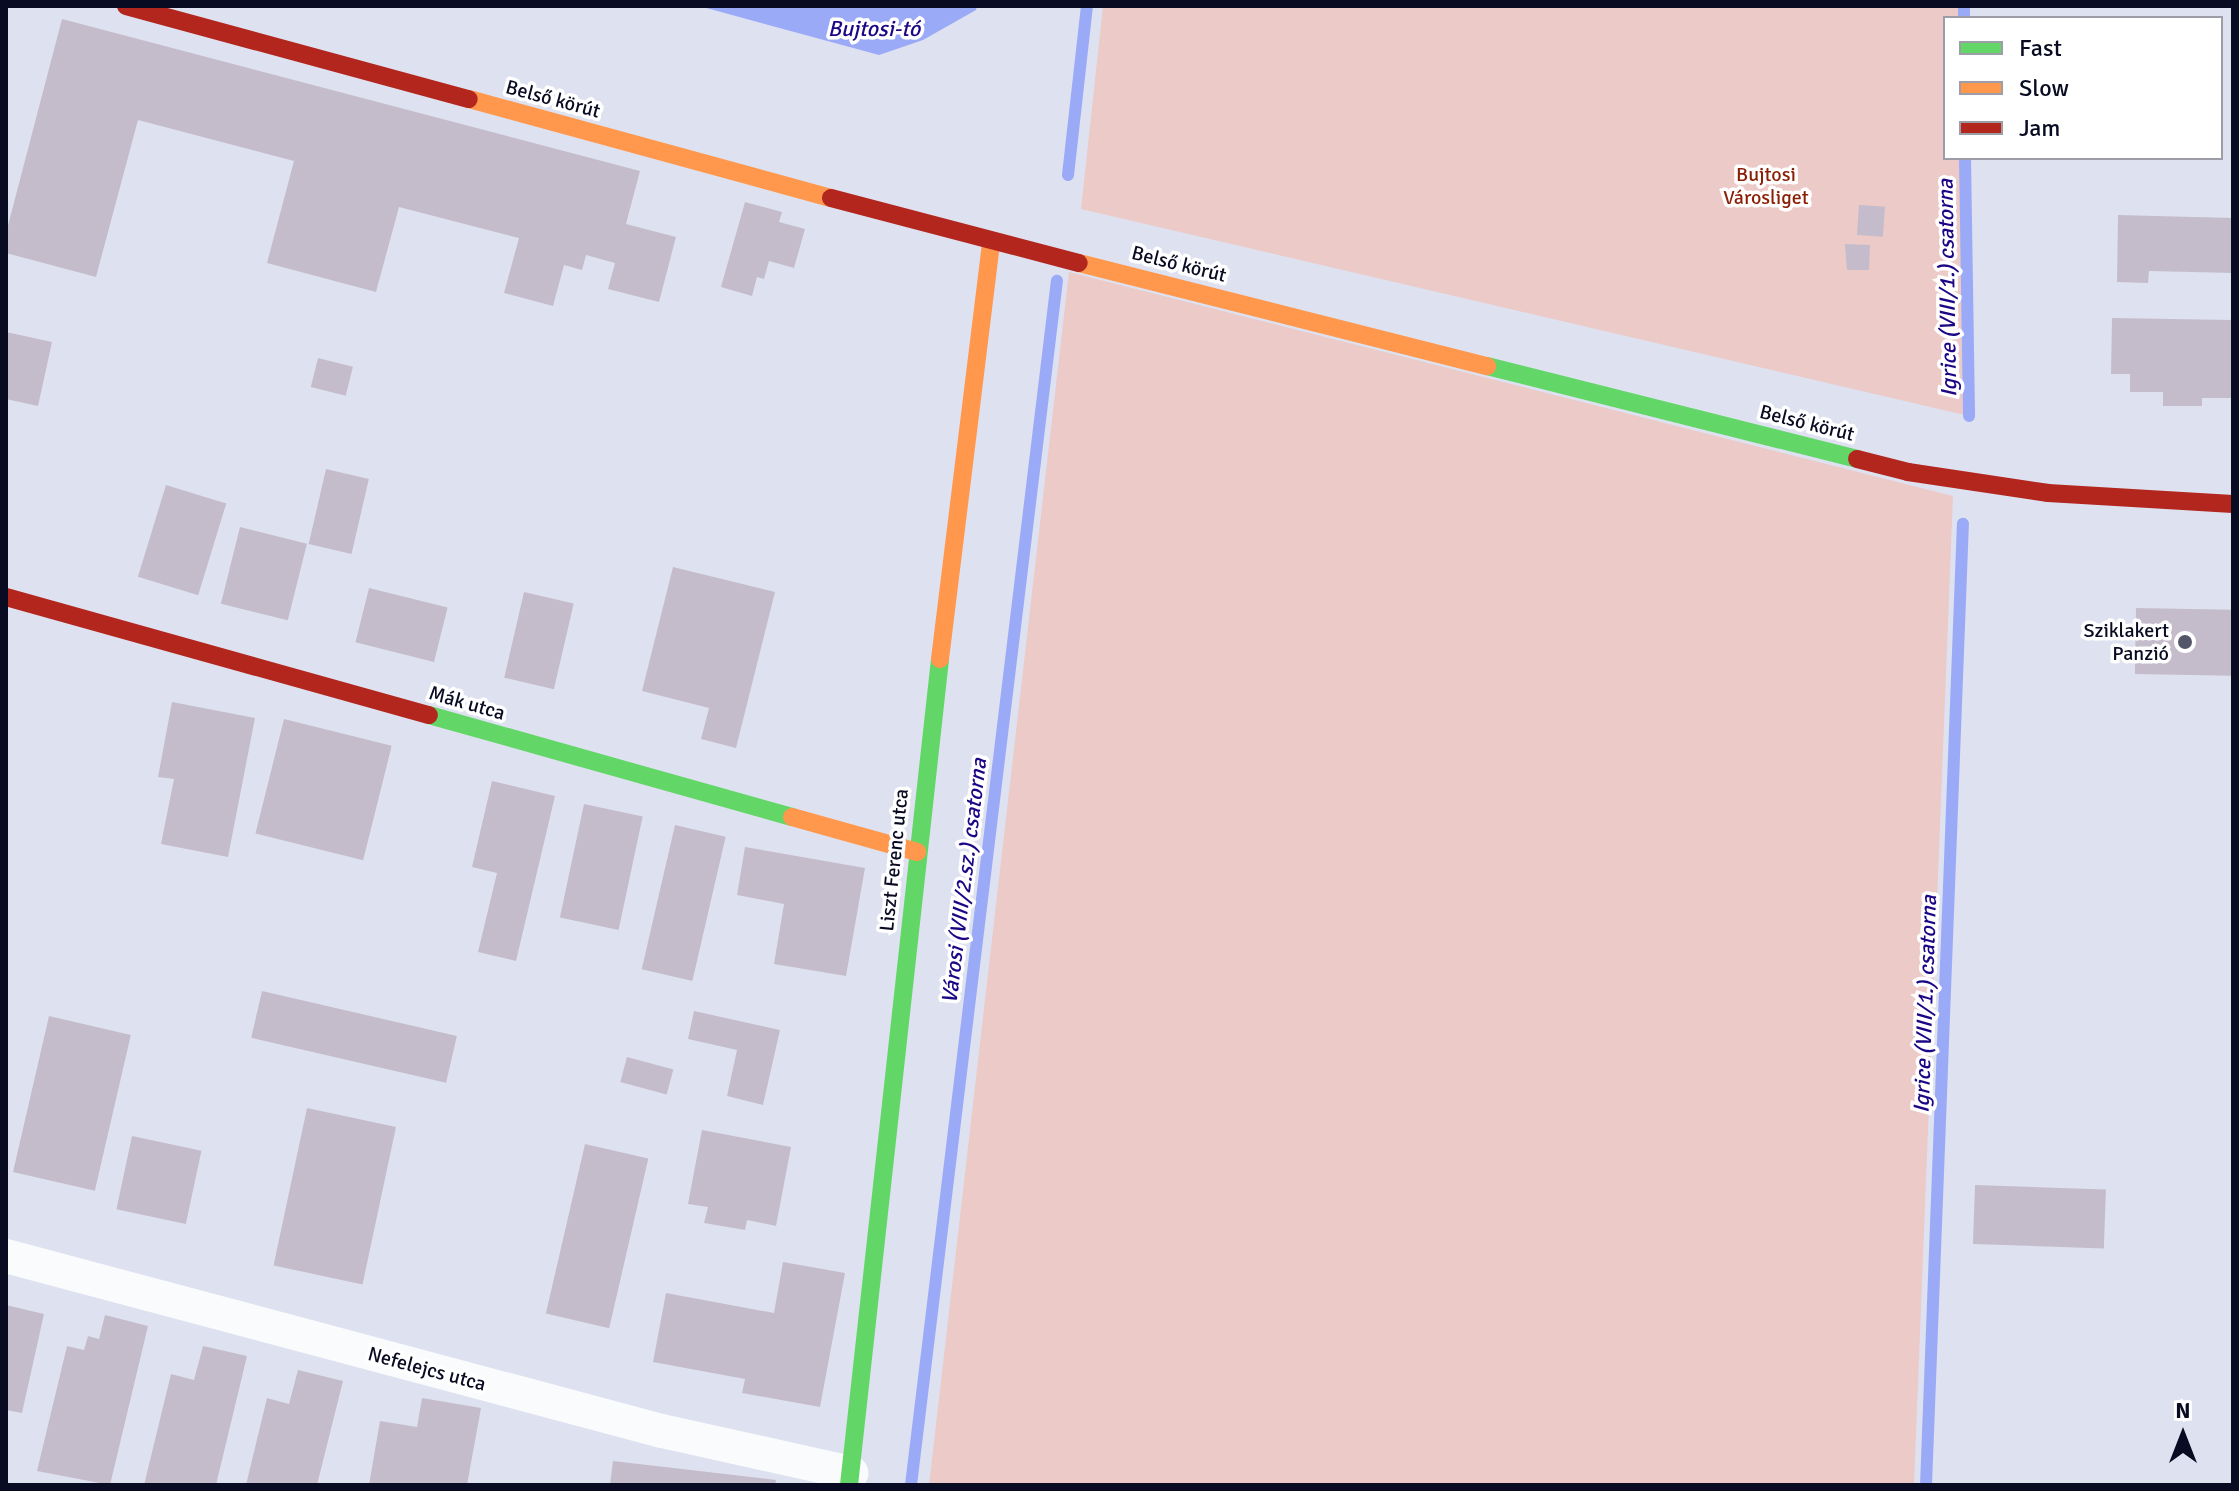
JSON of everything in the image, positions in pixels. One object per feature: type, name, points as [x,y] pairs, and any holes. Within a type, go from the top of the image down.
[{"type":"street","name":"Belső körút","points":[[126,6],[991,241],[1908,472],[2048,493],[2233,504]]},
{"type":"street","name":"Liszt Ferenc utca","points":[[850,1479],[917,852],[991,241]]},
{"type":"street","name":"Mák utca","points":[[6,597],[917,852]]},
{"type":"street","name":"Nefelejcs utca","points":[[6,1256],[850,1479]]},
{"type":"green space","name":"Bujtosi Városliget","points":[[1103,6],[1966,6],[1966,16],[1943,16],[1943,160],[1967,160],[1969,416],[1081,209]]},
{"type":"green space","points":[[1069,272],[1953,496],[1914,1485],[929,1485]]},
{"type":"water","name":"Bujtosi-tó","points":[[699,6],[977,6],[976,10],[923,40],[879,55]]},
{"type":"building","points":[[62,19],[640,171],[626,224],[676,237],[659,302],[608,289],[615,263],[586,255],[582,270],[564,265],[553,306],[504,293],[519,238],[399,207],[376,292],[267,263],[294,161],[138,120],[96,277],[6,253],[6,233]]},
{"type":"building","points":[[745,202],[782,212],[779,222],[805,229],[794,268],[769,261],[764,279],[757,277],[752,296],[721,287]]},
{"type":"building","points":[[1859,205],[1885,207],[1883,237],[1857,235]]},
{"type":"building","points":[[2118,215],[2233,218],[2233,273],[2149,271],[2148,283],[2117,282]]},
{"type":"building","points":[[1845,244],[1870,245],[1869,270],[1847,270]]},
{"type":"building","points":[[2112,318],[2233,320],[2233,398],[2202,398],[2202,406],[2163,406],[2163,392],[2130,392],[2130,374],[2111,374]]},
{"type":"building","points":[[6,332],[52,342],[38,406],[6,399]]},
{"type":"building","points":[[318,358],[353,367],[346,396],[311,387]]},
{"type":"building","points":[[326,469],[369,479],[352,554],[309,544]]},
{"type":"building","points":[[166,485],[226,503],[198,595],[138,577]]},
{"type":"building","points":[[240,527],[307,544],[288,620],[221,604]]},
{"type":"building","points":[[673,567],[775,592],[736,748],[701,739],[709,708],[642,691]]},
{"type":"building","points":[[369,588],[448,608],[434,662],[355,642]]},
{"type":"building","points":[[524,592],[574,603],[554,689],[504,678]]},
{"type":"building","name":"Sziklakert Panzió","points":[[2136,608],[2233,610],[2232,676],[2135,674]]},
{"type":"building","points":[[172,702],[255,718],[228,857],[161,844],[174,779],[158,777]]},
{"type":"building","points":[[284,719],[392,746],[363,860],[255,833]]},
{"type":"building","points":[[492,781],[555,796],[516,961],[478,952],[497,873],[472,867]]},
{"type":"building","points":[[584,804],[643,816],[619,930],[560,917]]},
{"type":"building","points":[[675,825],[726,837],[692,981],[642,969]]},
{"type":"building","points":[[745,847],[865,868],[846,976],[774,964],[784,904],[737,895]]},
{"type":"building","points":[[262,991],[457,1036],[446,1083],[251,1038]]},
{"type":"building","points":[[694,1011],[780,1030],[763,1105],[727,1096],[737,1050],[688,1039]]},
{"type":"building","points":[[49,1016],[131,1035],[95,1191],[13,1172]]},
{"type":"building","points":[[627,1057],[673,1069],[667,1095],[620,1082]]},
{"type":"building","points":[[307,1108],[396,1127],[363,1284],[274,1265]]},
{"type":"building","points":[[702,1130],[791,1147],[776,1226],[747,1220],[745,1230],[704,1223],[708,1207],[688,1204]]},
{"type":"building","points":[[132,1136],[201,1151],[186,1224],[116,1209]]},
{"type":"building","points":[[585,1144],[648,1159],[609,1328],[546,1314]]},
{"type":"building","points":[[1975,1185],[2106,1190],[2104,1249],[1973,1244]]},
{"type":"building","points":[[783,1262],[845,1273],[820,1407],[742,1393],[745,1379],[653,1362],[666,1293],[774,1313]]},
{"type":"building","points":[[6,1305],[44,1314],[22,1413],[6,1410]]},
{"type":"building","points":[[105,1315],[148,1326],[110,1485],[37,1471],[67,1346],[84,1350],[88,1336],[99,1339]]},
{"type":"building","points":[[203,1346],[247,1356],[216,1485],[144,1485],[171,1374],[194,1380]]},
{"type":"building","points":[[298,1370],[343,1381],[317,1485],[246,1485],[267,1398],[289,1404]]},
{"type":"building","points":[[422,1398],[481,1408],[467,1485],[369,1485],[380,1421],[417,1427]]},
{"type":"building","points":[[613,1461],[776,1480],[775,1485],[610,1485]]},
{"type":"waterway","points":[[1068,175],[1087,6]]},
{"type":"waterway","name":"Igrice (VIII/1.) csatorna","points":[[1964,6],[1964,16]]},
{"type":"waterway","name":"Igrice (VIII/1.) csatorna","points":[[1965,160],[1969,416]]},
{"type":"waterway","name":"Városi (VIII/2.sz.) csatorna","points":[[911,1485],[1057,281]]},
{"type":"waterway","name":"Igrice (VIII/1.) csatorna","points":[[1926,1485],[1963,524]]},
{"type":"traffic: fast","points":[[1487,366],[1857,459]]},
{"type":"traffic: fast","points":[[849,1485],[940,659]]},
{"type":"traffic: fast","points":[[429,715],[792,817]]},
{"type":"traffic: slow","points":[[469,99],[831,198]]},
{"type":"traffic: slow","points":[[940,659],[991,241]]},
{"type":"traffic: slow","points":[[1079,263],[1487,366]]},
{"type":"traffic: slow","points":[[792,817],[917,852]]},
{"type":"traffic: jam","points":[[126,6],[469,99]]},
{"type":"traffic: jam","points":[[831,198],[1079,263]]},
{"type":"traffic: jam","points":[[1857,459],[1908,472],[2048,493],[2233,504]]},
{"type":"traffic: jam","points":[[6,597],[429,715]]},
{"type":"place","name":"Sziklakert Panzió","points":[[2185,642]]}]
